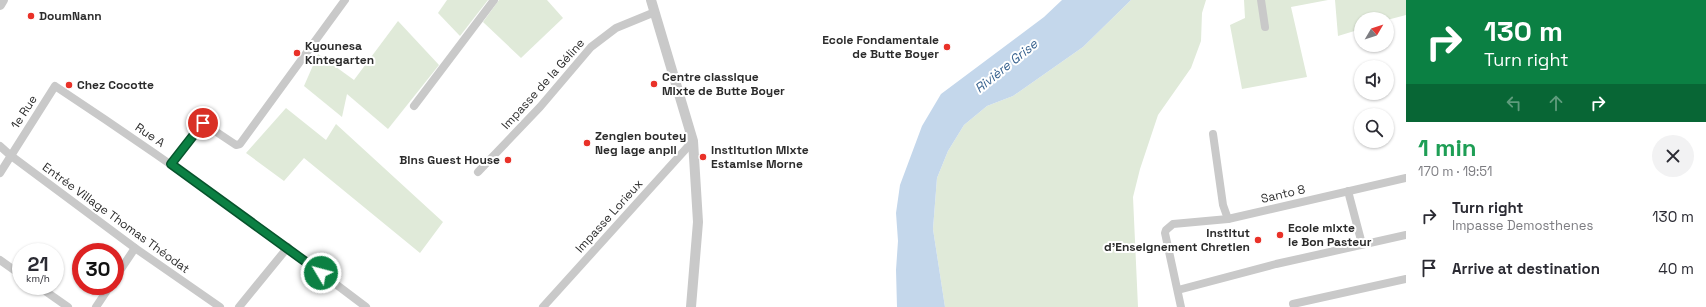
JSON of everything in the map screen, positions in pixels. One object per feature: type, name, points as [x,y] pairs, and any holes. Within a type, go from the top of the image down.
[{"type":"street","points":[[0,5],[3,0]]},
{"type":"street","points":[[171,164],[203,123],[236,145],[240,144],[345,0]]},
{"type":"street","points":[[414,106],[494,0]]},
{"type":"street","points":[[651,0],[693,141],[698,222],[691,307]]},
{"type":"street","points":[[1261,0],[1265,27]]},
{"type":"street","name":"Impasse de la Géline","points":[[478,172],[545,101],[591,47],[616,28],[655,12]]},
{"type":"street","name":"Rue A","points":[[55,86],[171,164],[288,247],[366,307]]},
{"type":"street","name":"1e Rue","points":[[0,173],[55,86]]},
{"type":"street","points":[[1213,134],[1223,205],[1228,219]]},
{"type":"street","name":"Impasse Lorieux","points":[[543,307],[693,141]]},
{"type":"street","name":"Entrée Village Thomas Théodat","points":[[0,146],[10,156],[216,306]]},
{"type":"street","name":"Santo 8","points":[[1178,290],[1165,233],[1166,230],[1173,224],[1228,219],[1406,178]]},
{"type":"street","points":[[1348,191],[1362,244]]},
{"type":"street","points":[[1181,307],[1178,290],[1362,244],[1406,235]]},
{"type":"street","points":[[239,307],[288,247]]},
{"type":"street","points":[[124,264],[135,248]]},
{"type":"street","points":[[0,260],[12,269]]},
{"type":"street","points":[[1293,304],[1406,279]]},
{"type":"street","points":[[51,295],[68,307]]},
{"type":"street","points":[[96,307],[104,295]]},
{"type":"green space","points":[[447,0],[488,0],[460,36],[438,13]]},
{"type":"green space","points":[[499,0],[547,0],[563,18],[521,58],[483,22]]},
{"type":"green space","points":[[1131,0],[1206,0],[1202,13],[1201,41],[1191,68],[1158,115],[1140,169],[1133,197],[1138,307],[945,307],[933,229],[937,178],[948,151],[964,125],[987,106],[1013,96],[1083,47]]},
{"type":"green space","points":[[1244,0],[1328,0],[1291,7],[1307,77],[1242,89],[1230,25],[1245,18]]},
{"type":"green space","points":[[1335,0],[1406,0],[1406,15],[1394,18],[1394,12],[1354,12],[1354,31],[1338,36]]},
{"type":"green space","points":[[398,21],[439,65],[388,129],[347,94],[342,117],[304,86],[318,54],[354,80]]},
{"type":"green space","points":[[286,108],[326,140],[336,124],[443,222],[420,253],[304,158],[284,181],[246,153]]},
{"type":"water","name":"Rivière Grise","points":[[1062,0],[1131,0],[1083,47],[1013,96],[987,106],[964,125],[948,151],[937,178],[933,229],[945,307],[897,307],[896,270],[898,241],[896,213],[900,185],[922,126],[941,94],[1044,17]]},
{"type":"place","name":"DoumNann","points":[[31,16]]},
{"type":"place","name":"Ecole Fondamentale de Butte Boyer","points":[[947,47]]},
{"type":"place","name":"Kyounesa Kintegarten","points":[[297,53]]},
{"type":"place","name":"Centre classique Mixte de Butte Boyer","points":[[654,84]]},
{"type":"place","name":"Chez Cocotte","points":[[69,85]]},
{"type":"place","name":"Zenglen boutey Neg lage anpil","points":[[587,143]]},
{"type":"place","name":"Institution Mixte Estamise Morne","points":[[703,157]]},
{"type":"place","name":"Bins Guest House","points":[[508,160]]},
{"type":"place","name":"Ecole mixte le Bon Pasteur","points":[[1280,235]]},
{"type":"place","name":"Institut d'Enseignement Chretien","points":[[1258,240]]},
{"type":"route","points":[[203,123],[171,164],[288,247],[321,273]]}]
